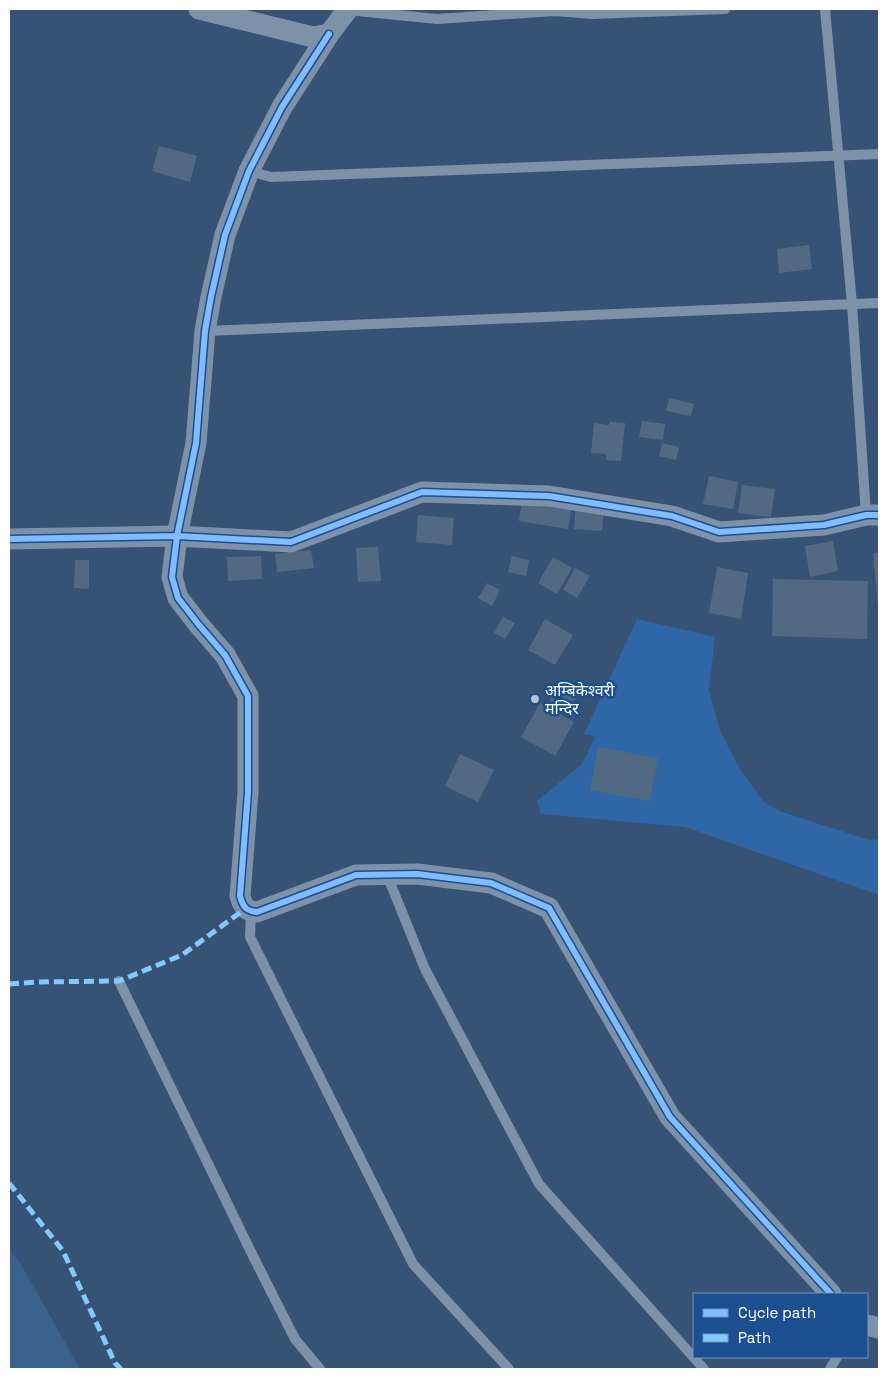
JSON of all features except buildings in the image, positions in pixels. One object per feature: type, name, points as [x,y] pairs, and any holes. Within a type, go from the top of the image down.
[{"type":"street","points":[[200,9],[313,37],[329,34]]},
{"type":"street","points":[[348,9],[329,34],[282,107],[249,171],[225,235],[205,331],[196,443],[177,536],[172,577],[178,598],[225,655],[248,696],[248,792],[240,896],[242,906],[250,912],[257,912],[356,875],[417,874],[491,883],[549,908],[670,1117],[831,1293]]},
{"type":"street","points":[[9,539],[177,536],[291,542],[422,492],[549,496],[672,516],[719,532],[824,526],[872,515]]},
{"type":"lane","points":[[348,9],[437,19],[555,11],[592,14],[724,9]]},
{"type":"lane","points":[[825,9],[872,515]]},
{"type":"lane","points":[[249,171],[271,178],[879,154]]},
{"type":"lane","points":[[205,331],[879,303]]},
{"type":"lane","points":[[387,875],[425,969],[540,1184],[693,1357]]},
{"type":"lane","points":[[250,912],[250,938],[413,1264],[509,1369]]},
{"type":"lane","points":[[119,981],[295,1339],[320,1369]]},
{"type":"lane","points":[[694,1358],[704,1369]]},
{"type":"lane","points":[[830,1369],[836,1358]]},
{"type":"shaded area","points":[[637,619],[715,637],[709,690],[720,731],[740,769],[763,801],[779,811],[869,840],[879,839],[879,895],[685,827],[541,814],[537,801],[582,764],[595,737],[584,734]]},
{"type":"shaded area","points":[[9,1249],[22,1266],[80,1369],[9,1369]]},
{"type":"marked path","points":[[9,984],[119,981],[182,955],[245,909]]},
{"type":"marked path","points":[[9,1183],[63,1251],[115,1363],[121,1369]]},
{"type":"cycle path","points":[[329,34],[282,107],[249,171],[225,235],[205,331],[196,443],[177,536],[172,577],[178,598],[225,655],[248,696],[248,792],[240,896],[242,903],[250,911],[257,912],[356,875],[417,874],[491,883],[549,908],[670,1117],[830,1293]]},
{"type":"cycle path","points":[[9,539],[177,536],[291,542],[422,492],[549,496],[672,516],[719,532],[824,525],[866,515],[879,515]]},
{"type":"place","name":"अम्बिकेश्‍वरी मन्दिर","points":[[535,699]]}]
